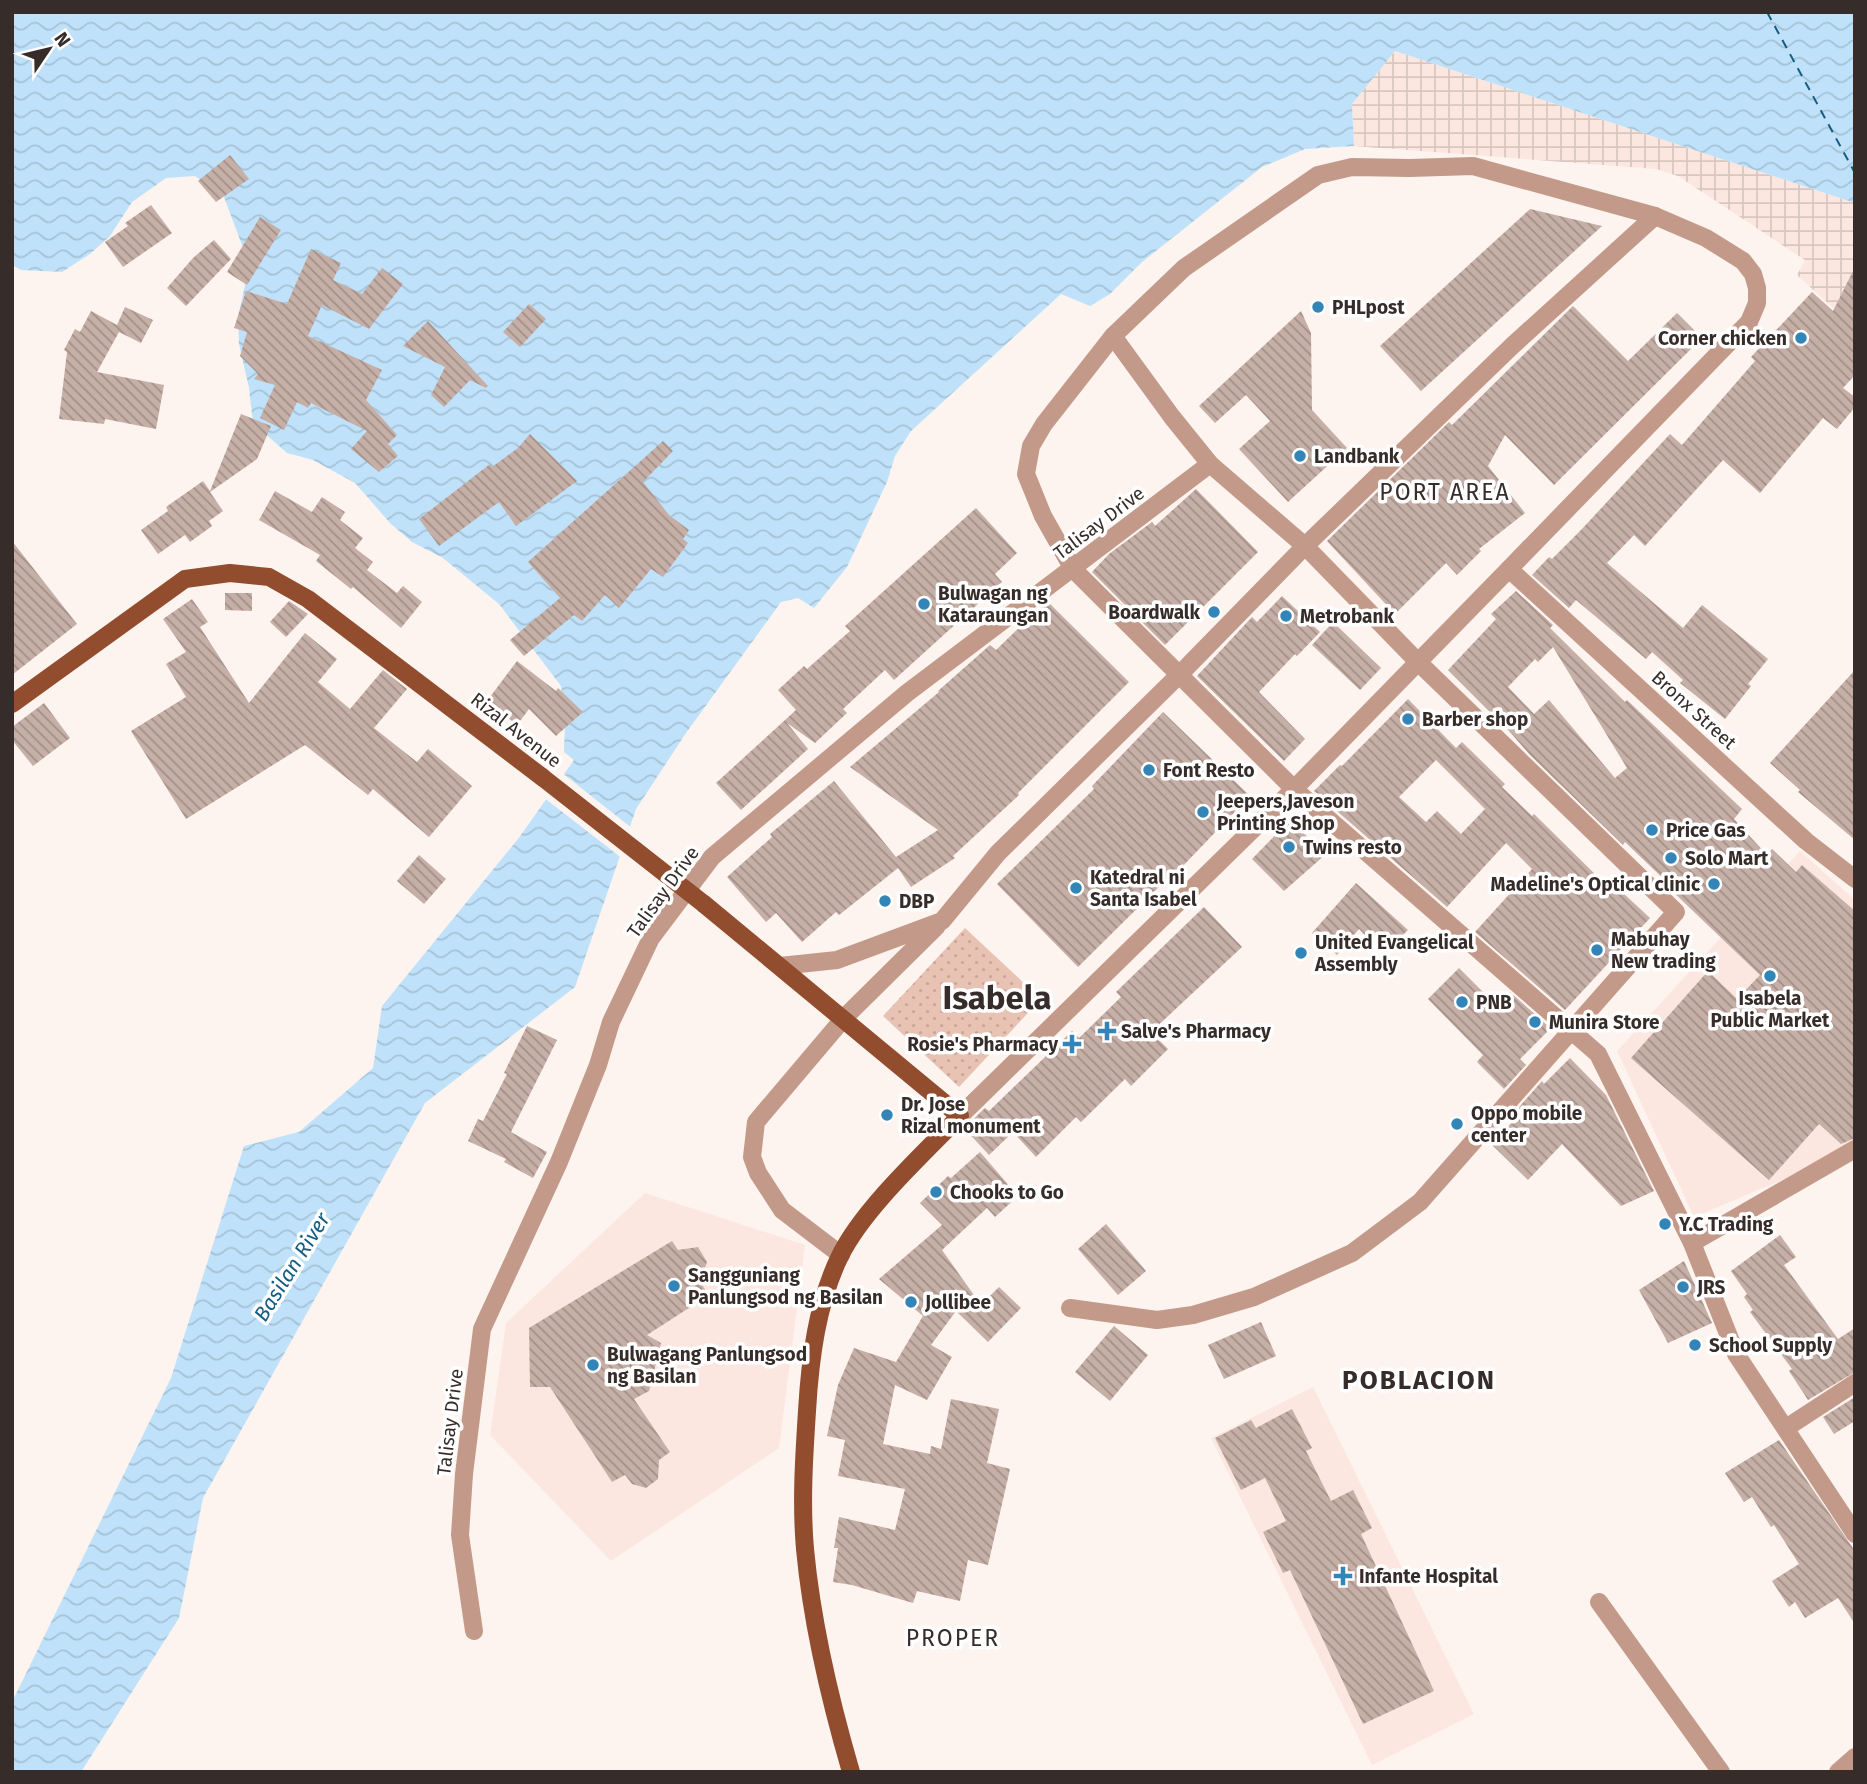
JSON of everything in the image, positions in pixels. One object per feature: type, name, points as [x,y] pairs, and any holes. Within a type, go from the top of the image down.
[{"type":"main road","name":"Rizal Avenue","points":[[12,704],[185,579],[230,573],[269,577],[308,599],[704,904],[960,1116]]},
{"type":"main road","points":[[851,1772],[818,1632],[805,1549],[803,1489],[809,1381],[817,1331],[828,1286],[841,1255],[878,1203],[960,1116]]},
{"type":"street","points":[[960,1116],[1294,789],[1749,321],[1757,303],[1753,274],[1743,261],[1706,238],[1655,216],[1472,166],[1352,167],[1318,176],[1184,268],[1112,336],[1044,424],[1031,446],[1026,474],[1043,516],[1073,569],[1294,789],[1598,1054],[1692,1243],[1736,1354],[1855,1534]]},
{"type":"street","points":[[841,1255],[782,1210],[758,1172],[752,1157],[756,1122],[844,1018],[942,921],[998,853],[1180,674],[1305,546],[1512,346],[1655,216]]},
{"type":"street","points":[[1070,1308],[1157,1320],[1194,1315],[1254,1297],[1352,1253],[1420,1202],[1676,912],[1418,662],[1305,546],[1210,464],[1112,336]]},
{"type":"street","name":"Talisay Drive","points":[[474,1631],[460,1535],[464,1474],[482,1329],[554,1173],[611,1022],[651,938],[712,857],[906,693],[1210,464]]},
{"type":"street","name":"Bronx Street","points":[[1509,569],[1806,841],[1855,878]]},
{"type":"street","points":[[780,966],[837,960],[942,921]]},
{"type":"street","points":[[1692,1243],[1855,1149]]},
{"type":"street","points":[[1786,1428],[1855,1383]]},
{"type":"street","points":[[1599,1602],[1721,1772]]},
{"type":"street","points":[[1838,1772],[1855,1757]]},
{"type":"shaded area","points":[[1395,51],[1855,203],[1855,328],[1797,275],[1805,260],[1678,176],[1656,169],[1354,146],[1352,104]]},
{"type":"shaded area","name":"Isabela Public Market","points":[[1800,851],[1855,900],[1855,1146],[1849,1152],[1694,1217],[1617,1051]]},
{"type":"shaded area","points":[[965,928],[1041,999],[959,1087],[883,1016]]},
{"type":"shaded area","points":[[645,1193],[805,1245],[779,1448],[611,1561],[490,1435],[506,1323]]},
{"type":"shaded area","name":"Infante Hospital","points":[[1313,1387],[1474,1714],[1372,1765],[1211,1438]]},
{"type":"water","name":"Basilan River","points":[[12,12],[1855,12],[1855,203],[1395,51],[1352,104],[1354,146],[1305,149],[1262,167],[1142,262],[1110,294],[1090,306],[1061,294],[911,431],[895,456],[887,482],[847,567],[814,608],[798,598],[781,602],[686,733],[636,809],[575,987],[425,1103],[203,1498],[179,1618],[81,1772],[12,1772],[12,1702],[171,1378],[244,1146],[299,1132],[373,1068],[382,1006],[518,839],[574,760],[564,752],[565,722],[561,686],[499,604],[443,558],[412,542],[391,524],[355,483],[313,460],[287,453],[253,423],[249,388],[239,344],[238,317],[245,285],[245,253],[224,197],[195,176],[166,178],[132,202],[110,236],[90,254],[62,272],[21,270],[12,265]]},
{"type":"pier","points":[[561,772],[633,829],[623,859],[543,797]]},
{"type":"building","points":[[230,155],[249,179],[216,202],[198,181]]},
{"type":"building","points":[[151,205],[172,233],[123,267],[105,242],[128,226],[125,223]]},
{"type":"building","points":[[1530,209],[1602,226],[1421,391],[1380,346]]},
{"type":"building","points":[[260,217],[281,230],[247,285],[227,272]]},
{"type":"building","points":[[214,240],[231,259],[186,306],[167,288],[193,258]]},
{"type":"building","points":[[311,249],[341,263],[333,280],[362,294],[382,268],[403,284],[369,329],[322,305],[308,336],[382,370],[366,400],[397,435],[388,444],[398,456],[379,472],[351,449],[367,431],[311,403],[308,408],[297,402],[284,430],[260,418],[275,385],[254,379],[258,374],[240,356],[247,332],[234,328],[246,291],[287,304]]},
{"type":"building","points":[[1855,267],[1855,375],[1843,388],[1855,397],[1855,407],[1837,429],[1823,418],[1760,493],[1723,460],[1645,546],[1634,535],[1607,563],[1683,628],[1702,605],[1768,659],[1725,719],[1680,683],[1683,680],[1652,652],[1646,659],[1576,600],[1569,608],[1532,575],[1581,530],[1670,434],[1682,445],[1755,361],[1751,357],[1812,292],[1833,311]]},
{"type":"building","points":[[529,304],[546,319],[520,347],[503,332]]},
{"type":"building","points":[[1573,306],[1628,361],[1677,313],[1702,338],[1554,485],[1505,435],[1488,466],[1525,513],[1479,549],[1481,551],[1457,575],[1446,563],[1395,614],[1327,541],[1449,422],[1452,425]]},
{"type":"building","points":[[125,307],[153,320],[141,343],[119,332],[97,372],[164,385],[156,429],[105,419],[104,424],[59,419],[67,352],[64,350],[75,329],[80,332],[91,311],[117,325]]},
{"type":"building","points":[[1301,311],[1311,333],[1312,410],[1347,448],[1288,502],[1239,449],[1270,421],[1246,395],[1215,423],[1199,406]]},
{"type":"building","points":[[428,321],[488,386],[486,388],[470,380],[444,407],[431,395],[445,367],[403,346]]},
{"type":"building","points":[[241,414],[271,426],[257,459],[210,492],[223,511],[209,521],[212,526],[190,542],[185,535],[158,554],[141,530],[168,511],[166,507],[203,481],[210,491]]},
{"type":"building","points":[[530,434],[577,481],[516,526],[499,502],[439,546],[419,519],[490,464],[492,467],[518,448]]},
{"type":"building","points":[[663,441],[673,451],[643,482],[669,515],[689,530],[683,539],[688,543],[663,577],[651,569],[619,608],[605,595],[582,621],[574,615],[524,656],[510,640],[560,598],[528,562]]},
{"type":"building","points":[[1196,489],[1258,552],[1165,645],[1092,572],[1109,554],[1152,522],[1155,526]]},
{"type":"building","points":[[275,491],[312,512],[322,497],[345,512],[340,520],[363,538],[355,548],[373,562],[367,570],[397,593],[403,586],[422,602],[401,628],[353,587],[351,589],[316,561],[320,555],[259,520]]},
{"type":"building","points":[[976,508],[1017,553],[995,574],[1002,582],[894,680],[885,670],[843,709],[847,713],[815,743],[787,723],[808,749],[741,810],[716,783],[796,710],[778,690],[804,666],[807,669],[850,631],[845,626]]},
{"type":"building","points":[[12,541],[77,624],[12,675]]},
{"type":"building","points":[[1516,591],[1553,625],[1550,628],[1625,702],[1627,700],[1742,809],[1734,819],[1767,855],[1772,849],[1796,872],[1802,865],[1855,911],[1855,1138],[1841,1144],[1819,1124],[1769,1180],[1631,1058],[1708,971],[1737,999],[1760,975],[1625,842],[1623,845],[1530,755],[1497,717],[1448,670],[1496,619],[1491,614]],"holes":[[[1553,647],[1627,768],[1615,778],[1549,700],[1534,714],[1508,687],[1535,659],[1538,662]]]},
{"type":"building","points":[[225,593],[252,593],[252,611],[225,610]]},
{"type":"building","points":[[1282,596],[1320,632],[1259,692],[1305,739],[1284,761],[1197,676],[1252,617],[1257,622]]},
{"type":"building","points":[[192,599],[208,622],[200,627],[249,703],[305,633],[337,659],[318,682],[350,709],[383,670],[407,689],[374,728],[417,762],[428,749],[472,786],[429,837],[373,789],[368,795],[305,745],[186,819],[131,731],[186,697],[166,664],[186,652],[163,619]]},
{"type":"building","points":[[289,601],[308,614],[286,637],[270,622]]},
{"type":"building","points":[[1047,601],[1129,682],[1018,793],[1019,795],[953,856],[955,858],[911,887],[898,868],[839,915],[836,912],[802,942],[776,913],[766,922],[727,877],[772,837],[770,834],[834,781],[896,857],[938,830],[850,767],[990,645],[996,650]]},
{"type":"building","points":[[1333,622],[1381,668],[1360,690],[1312,645]]},
{"type":"building","points":[[517,661],[556,691],[558,688],[583,712],[556,736],[529,709],[517,725],[487,701]]},
{"type":"building","points":[[1855,670],[1855,840],[1798,792],[1800,790],[1770,763]]},
{"type":"building","points":[[1408,699],[1456,748],[1462,742],[1505,784],[1502,787],[1532,816],[1534,814],[1605,884],[1609,880],[1650,918],[1565,1010],[1475,932],[1532,869],[1506,843],[1447,907],[1314,791]],"holes":[[[1436,760],[1485,809],[1461,834],[1437,811],[1426,822],[1399,797]]]},
{"type":"building","points":[[44,703],[70,738],[33,766],[12,740],[12,727]]},
{"type":"building","points":[[1163,712],[1250,796],[1179,870],[1177,869],[1078,967],[997,884],[1094,789],[1092,786]]},
{"type":"building","points":[[1287,823],[1298,828],[1326,854],[1284,891],[1252,859]]},
{"type":"building","points":[[419,855],[446,879],[424,904],[397,881]]},
{"type":"building","points":[[1356,883],[1408,930],[1383,954],[1359,929],[1337,955],[1312,933]]},
{"type":"building","points":[[1204,907],[1242,947],[1151,1032],[1168,1049],[1131,1086],[1125,1079],[1081,1122],[1076,1117],[1036,1157],[1013,1132],[989,1155],[964,1128],[985,1108],[989,1111],[1072,1031],[1079,1038],[1121,997],[1116,992]]},
{"type":"building","points":[[1459,968],[1496,1005],[1510,992],[1549,1027],[1520,1059],[1526,1065],[1504,1089],[1477,1062],[1483,1055],[1428,999]]},
{"type":"building","points":[[527,1026],[557,1040],[511,1132],[547,1152],[533,1178],[504,1162],[506,1159],[468,1141],[478,1119],[483,1121]]},
{"type":"building","points":[[1570,1058],[1606,1095],[1654,1191],[1621,1206],[1562,1144],[1528,1180],[1491,1144],[1522,1112],[1520,1106],[1542,1081],[1544,1084]]},
{"type":"building","points":[[980,1152],[1018,1196],[995,1217],[987,1208],[942,1250],[981,1305],[999,1287],[1021,1308],[988,1342],[956,1311],[931,1345],[952,1357],[927,1400],[895,1385],[883,1444],[930,1454],[931,1446],[941,1449],[951,1399],[999,1409],[987,1463],[1010,1469],[988,1565],[968,1560],[960,1601],[917,1591],[913,1603],[833,1582],[838,1548],[834,1548],[839,1517],[895,1530],[905,1489],[838,1476],[845,1440],[827,1436],[838,1385],[854,1348],[896,1362],[923,1316],[879,1279],[942,1225],[920,1203],[948,1176],[951,1178]]},
{"type":"building","points":[[1106,1224],[1146,1271],[1118,1295],[1078,1249]]},
{"type":"building","points":[[1780,1235],[1796,1257],[1784,1265],[1838,1339],[1855,1328],[1855,1372],[1808,1400],[1789,1371],[1792,1369],[1750,1312],[1753,1310],[1744,1297],[1747,1294],[1731,1271]]},
{"type":"building","name":"Bulwagang Panlungsod ng Basilan","points":[[672,1241],[678,1250],[698,1247],[707,1262],[700,1282],[709,1295],[647,1335],[661,1343],[649,1391],[634,1399],[670,1452],[659,1460],[658,1479],[646,1488],[632,1484],[625,1475],[612,1482],[550,1387],[530,1387],[529,1328]]},
{"type":"building","points":[[1684,1261],[1712,1323],[1668,1343],[1639,1290]]},
{"type":"building","points":[[1261,1322],[1276,1356],[1224,1379],[1208,1345]]},
{"type":"building","points":[[1114,1326],[1148,1355],[1110,1401],[1075,1372]]},
{"type":"building","points":[[1855,1397],[1855,1421],[1834,1434],[1823,1417]]},
{"type":"building","points":[[1292,1409],[1312,1448],[1306,1451],[1331,1501],[1353,1490],[1372,1528],[1361,1534],[1434,1691],[1363,1724],[1290,1570],[1283,1573],[1263,1532],[1286,1521],[1265,1478],[1241,1490],[1215,1438],[1251,1420],[1256,1428]]},
{"type":"building","points":[[1779,1440],[1855,1551],[1855,1624],[1838,1598],[1805,1618],[1795,1602],[1789,1607],[1772,1581],[1799,1564],[1752,1497],[1744,1502],[1725,1473]]},
{"type":"ferry route","points":[[1767,12],[1855,173]]},
{"type":"place","name":"PHLpost","points":[[1318,307]]},
{"type":"place","name":"Corner chicken","points":[[1801,338]]},
{"type":"place","name":"Landbank","points":[[1300,456]]},
{"type":"place","name":"Bulwagan ng Kataraungan","points":[[924,604]]},
{"type":"place","name":"Boardwalk","points":[[1214,612]]},
{"type":"place","name":"Metrobank","points":[[1286,616]]},
{"type":"place","name":"Barber shop","points":[[1408,719]]},
{"type":"place","name":"Font Resto","points":[[1149,770]]},
{"type":"place","name":"Jeepers,Javeson Printing Shop","points":[[1203,812]]},
{"type":"place","name":"Price Gas","points":[[1652,830]]},
{"type":"place","name":"Twins resto","points":[[1289,847]]},
{"type":"place","name":"Solo Mart","points":[[1671,858]]},
{"type":"place","name":"Madeline's Optical clinic","points":[[1714,884]]},
{"type":"place","name":"Katedral ni Santa Isabel","points":[[1076,888]]},
{"type":"place","name":"DBP","points":[[885,901]]},
{"type":"place","name":"Mabuhay New trading","points":[[1597,950]]},
{"type":"place","name":"United Evangelical Assembly","points":[[1301,953]]},
{"type":"place","name":"Isabela Public Market","points":[[1770,976]]},
{"type":"place","name":"PNB","points":[[1462,1002]]},
{"type":"place","name":"Munira Store","points":[[1535,1022]]},
{"type":"place","name":"Salve's Pharmacy","points":[[1107,1031]]},
{"type":"place","name":"Rosie's Pharmacy","points":[[1072,1044]]},
{"type":"place","name":"Dr. Jose Rizal monument","points":[[887,1115]]},
{"type":"place","name":"Oppo mobile center","points":[[1457,1124]]},
{"type":"place","name":"Chooks to Go","points":[[936,1192]]},
{"type":"place","name":"Y.C Trading","points":[[1665,1224]]},
{"type":"place","name":"Sangguniang Panlungsod ng Basilan","points":[[674,1286]]},
{"type":"place","name":"JRS","points":[[1683,1287]]},
{"type":"place","name":"Jollibee","points":[[911,1302]]},
{"type":"place","name":"School Supply","points":[[1695,1345]]},
{"type":"place","name":"Bulwagang Panlungsod ng Basilan","points":[[593,1365]]},
{"type":"place","name":"Infante Hospital","points":[[1343,1576]]},
{"type":"district","name":"PORT AREA","points":[[1445,492]]},
{"type":"district","name":"Isabela","points":[[997,998]]},
{"type":"district","name":"POBLACION","points":[[1419,1380]]},
{"type":"district","name":"PROPER","points":[[953,1638]]}]
